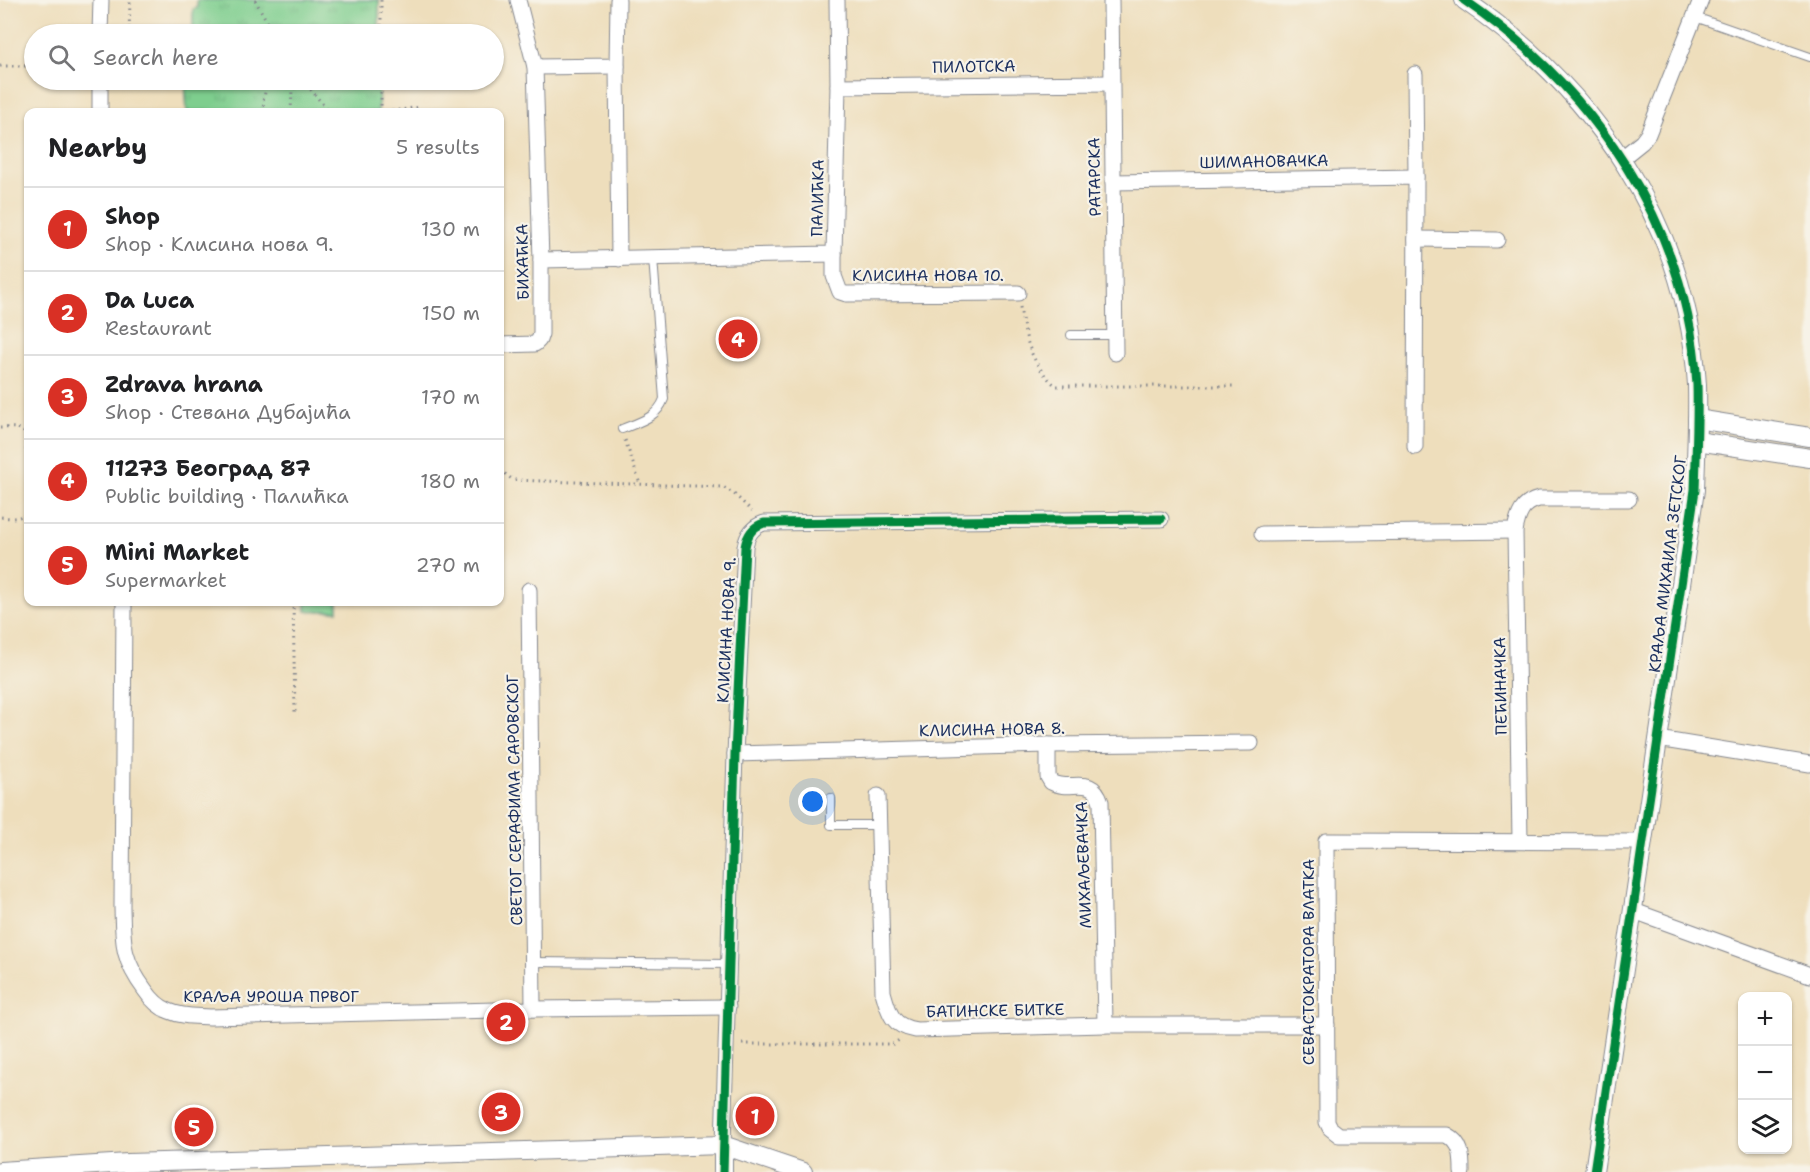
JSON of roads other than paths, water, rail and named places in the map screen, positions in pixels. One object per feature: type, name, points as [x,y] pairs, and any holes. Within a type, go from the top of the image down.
[{"type":"street","points":[[100,24],[101,0]]},
{"type":"street","name":"БИХАЋКА","points":[[504,345],[535,344],[539,340],[541,260],[535,67],[518,0]]},
{"type":"street","points":[[618,0],[619,259]]},
{"type":"street","name":"ПАЛИЋКА","points":[[541,260],[834,254],[838,86],[837,0]]},
{"type":"street","name":"РАТАРСКА","points":[[1111,0],[1115,353]]},
{"type":"street","name":"КРАЉА МИХАИЛА ЗЕТСКОГ","points":[[1464,0],[1520,41],[1560,80],[1590,112],[1622,158],[1658,225],[1678,280],[1695,364],[1697,419],[1695,490],[1594,1172]]},
{"type":"street","points":[[1622,158],[1642,142],[1648,134],[1701,0]]},
{"type":"street","points":[[535,67],[617,66]]},
{"type":"street","points":[[1415,74],[1415,447]]},
{"type":"street","name":"ПИЛОТСКА","points":[[838,86],[1111,83]]},
{"type":"street","points":[[100,90],[100,108]]},
{"type":"street","name":"ШИМАНОВАЧКА","points":[[1113,182],[1416,177]]},
{"type":"street","points":[[1416,239],[1497,240]]},
{"type":"street","name":"КЛИСИНА НОВА 10.","points":[[834,254],[836,285],[840,292],[846,294],[1018,293]]},
{"type":"street","points":[[1697,419],[1810,437]]},
{"type":"street","points":[[1697,441],[1810,458]]},
{"type":"street","name":"ПЕЋИНАЧКА","points":[[1520,841],[1515,531],[1519,513],[1527,504],[1539,499],[1629,499]]},
{"type":"street","name":"КЛИСИНА НОВА 9.","points":[[723,1145],[735,754],[746,539],[756,526],[764,523],[1161,519]]},
{"type":"street","points":[[1262,534],[1515,531]]},
{"type":"street","name":"СВЕТОГ СЕРАФИМА САРОВСКОГ","points":[[529,590],[533,1009]]},
{"type":"street","name":"КРАЉА УРОША ПРВОГ","points":[[124,606],[124,950],[130,968],[156,1004],[179,1015],[210,1017],[728,1007]]},
{"type":"street","points":[[1658,740],[1810,764]]},
{"type":"street","name":"КЛИСИНА НОВА 8.","points":[[735,754],[1048,745],[1251,743]]},
{"type":"street","name":"МИХАЉЕВАЧКА","points":[[1048,745],[1048,777],[1051,782],[1059,785],[1092,787],[1097,791],[1101,802],[1105,1025]]},
{"type":"street","name":"БАТИНСКЕ БИТКЕ","points":[[878,796],[883,992],[895,1022],[903,1028],[916,1030],[1105,1025],[1327,1025]]},
{"type":"street","name":"СЕВАСТОКРАТОРА ВЛАТКА","points":[[1462,1172],[1460,1147],[1454,1139],[1447,1135],[1339,1135],[1330,1128],[1327,1122],[1326,841],[1643,842]]},
{"type":"street","points":[[1634,911],[1810,975]]},
{"type":"street","points":[[723,1145],[723,1172]]},
{"type":"street","points":[[0,1171],[230,1166],[723,1145],[803,1172]]},
{"type":"lane","points":[[1695,17],[1810,57]]},
{"type":"lane","points":[[622,429],[651,417],[660,410],[664,399],[653,257]]},
{"type":"lane","points":[[1071,335],[1115,335]]},
{"type":"lane","points":[[831,798],[831,825],[879,825]]},
{"type":"lane","points":[[533,963],[730,964]]},
{"type":"place","name":"11273 Београд 87","points":[[738,339]]},
{"type":"place","name":"Da Luca","points":[[506,1022]]},
{"type":"place","name":"Zdrava hrana","points":[[501,1112]]},
{"type":"place","name":"Shop","points":[[755,1116]]},
{"type":"place","name":"Mini Market","points":[[194,1127]]}]
